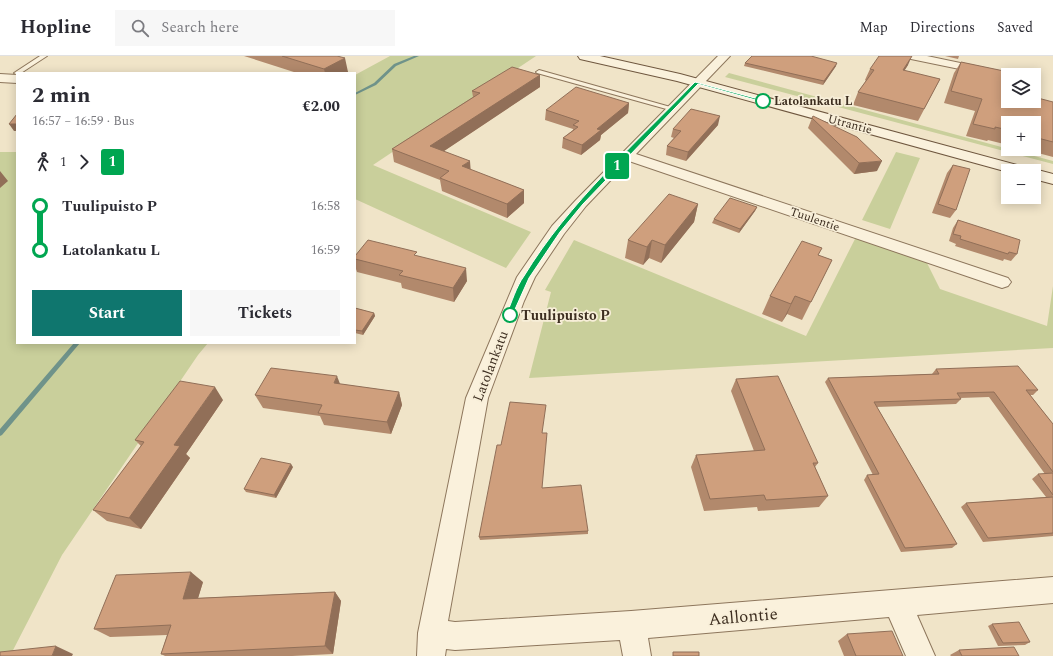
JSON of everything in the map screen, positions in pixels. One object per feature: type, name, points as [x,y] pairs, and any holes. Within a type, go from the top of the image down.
[{"type":"main road","name":"Utrantie","points":[[584,56],[697,83],[1001,165]]},
{"type":"main road","points":[[1041,176],[1053,179]]},
{"type":"street","name":"Latolankatu","points":[[432,645],[477,398],[526,277],[558,230],[581,203],[724,56]]},
{"type":"street","points":[[910,56],[1001,75]]},
{"type":"street","name":"Tuulentie","points":[[627,156],[1002,282]]},
{"type":"street","name":"Aallontie","points":[[432,645],[455,636],[631,625],[1053,590]]},
{"type":"street","points":[[897,603],[921,656]]},
{"type":"street","points":[[631,625],[637,656]]},
{"type":"lane","points":[[18,72],[44,56]]},
{"type":"lane","points":[[539,72],[672,109]]},
{"type":"green space","points":[[390,56],[536,56],[373,165],[531,232],[506,268],[356,199],[356,74]]},
{"type":"green space","points":[[729,73],[1001,147],[1001,150],[725,77]]},
{"type":"green space","points":[[0,152],[16,152],[16,344],[207,344],[198,355],[62,555],[10,656],[0,656]]},
{"type":"green space","points":[[896,152],[920,158],[890,229],[862,220]]},
{"type":"green space","points":[[1023,156],[1035,156],[1053,161],[1053,164]]},
{"type":"green space","points":[[856,237],[926,261],[940,289],[1047,326],[1053,286],[1053,348],[529,378],[551,292],[545,290],[574,240],[806,336]]},
{"type":"building","points":[[282,56],[337,56],[345,58],[324,69]]},
{"type":"building","points":[[752,56],[811,56],[837,63],[824,81],[745,63]]},
{"type":"building","points":[[879,56],[912,56],[903,70],[940,79],[924,109],[858,92],[874,70],[870,69]]},
{"type":"building","points":[[961,62],[1001,70],[1001,108],[1041,108],[1041,99],[1053,102],[1053,142],[1041,139],[1041,116],[1001,116],[1001,128],[995,127],[995,129],[973,124],[982,99],[951,91]]},
{"type":"building","points":[[512,67],[540,75],[430,146],[470,161],[462,166],[524,190],[507,204],[440,178],[449,171],[392,149],[480,93],[472,91]]},
{"type":"building","points":[[576,87],[629,103],[597,129],[601,130],[582,145],[563,138],[578,127],[573,125],[579,121],[546,110]]},
{"type":"building","points":[[691,109],[720,116],[688,152],[667,146],[681,131],[673,129]]},
{"type":"building","points":[[16,115],[16,124],[9,124]]},
{"type":"building","points":[[813,116],[857,137],[882,161],[859,163],[812,118]]},
{"type":"building","points":[[953,165],[970,169],[956,210],[938,204]]},
{"type":"building","points":[[669,194],[698,204],[665,245],[652,240],[647,247],[628,240]]},
{"type":"building","points":[[730,198],[757,207],[740,229],[714,219]]},
{"type":"building","points":[[958,220],[1020,240],[1017,254],[1009,252],[1008,254],[960,239],[961,236],[953,234]]},
{"type":"building","points":[[368,240],[417,252],[414,255],[466,268],[453,288],[399,275],[403,271],[356,259],[356,255]]},
{"type":"building","points":[[802,241],[822,248],[818,255],[832,260],[811,302],[795,296],[791,304],[770,296]]},
{"type":"building","points":[[356,308],[374,313],[362,331],[356,330]]},
{"type":"building","points":[[1018,366],[1038,390],[1026,390],[1053,424],[1053,472],[994,392],[957,393],[961,399],[874,402],[957,544],[905,548],[867,475],[879,474],[828,378],[939,374],[936,369]]},
{"type":"building","points":[[271,368],[337,376],[334,383],[399,392],[387,422],[318,413],[322,405],[255,395]]},
{"type":"building","points":[[778,376],[818,463],[813,463],[828,496],[766,500],[764,495],[710,499],[696,455],[765,450],[736,379]]},
{"type":"building","points":[[180,381],[215,387],[174,445],[180,446],[129,518],[93,510],[144,442],[135,440]]},
{"type":"building","points":[[510,402],[546,405],[542,433],[547,433],[542,488],[581,485],[588,531],[479,537],[497,445],[501,445]]},
{"type":"building","points":[[261,458],[291,464],[274,495],[244,489]]},
{"type":"building","points":[[1053,473],[1053,495],[1038,474]]},
{"type":"building","points":[[1053,497],[1053,533],[988,538],[966,503]]},
{"type":"building","points":[[191,572],[183,599],[335,592],[325,646],[161,654],[171,625],[94,629],[116,575]]},
{"type":"building","points":[[1019,622],[1030,642],[1003,643],[992,624]]},
{"type":"building","points":[[892,631],[903,656],[856,656],[847,634]]},
{"type":"building","points":[[56,646],[52,656],[0,656],[0,652]]},
{"type":"building","points":[[1014,647],[1019,656],[962,656],[959,650]]},
{"type":"building","points":[[673,652],[699,652],[699,656],[673,656]]},
{"type":"waterway","points":[[356,94],[375,84],[395,65],[417,56]]},
{"type":"waterway","points":[[0,433],[76,344]]},
{"type":"bus line","name":"1","points":[[510,315],[526,277],[558,230],[581,203],[697,83],[763,101]]},
{"type":"place","name":"Latolankatu L","points":[[763,101]]},
{"type":"place","name":"Tuulipuisto P","points":[[510,315]]}]
